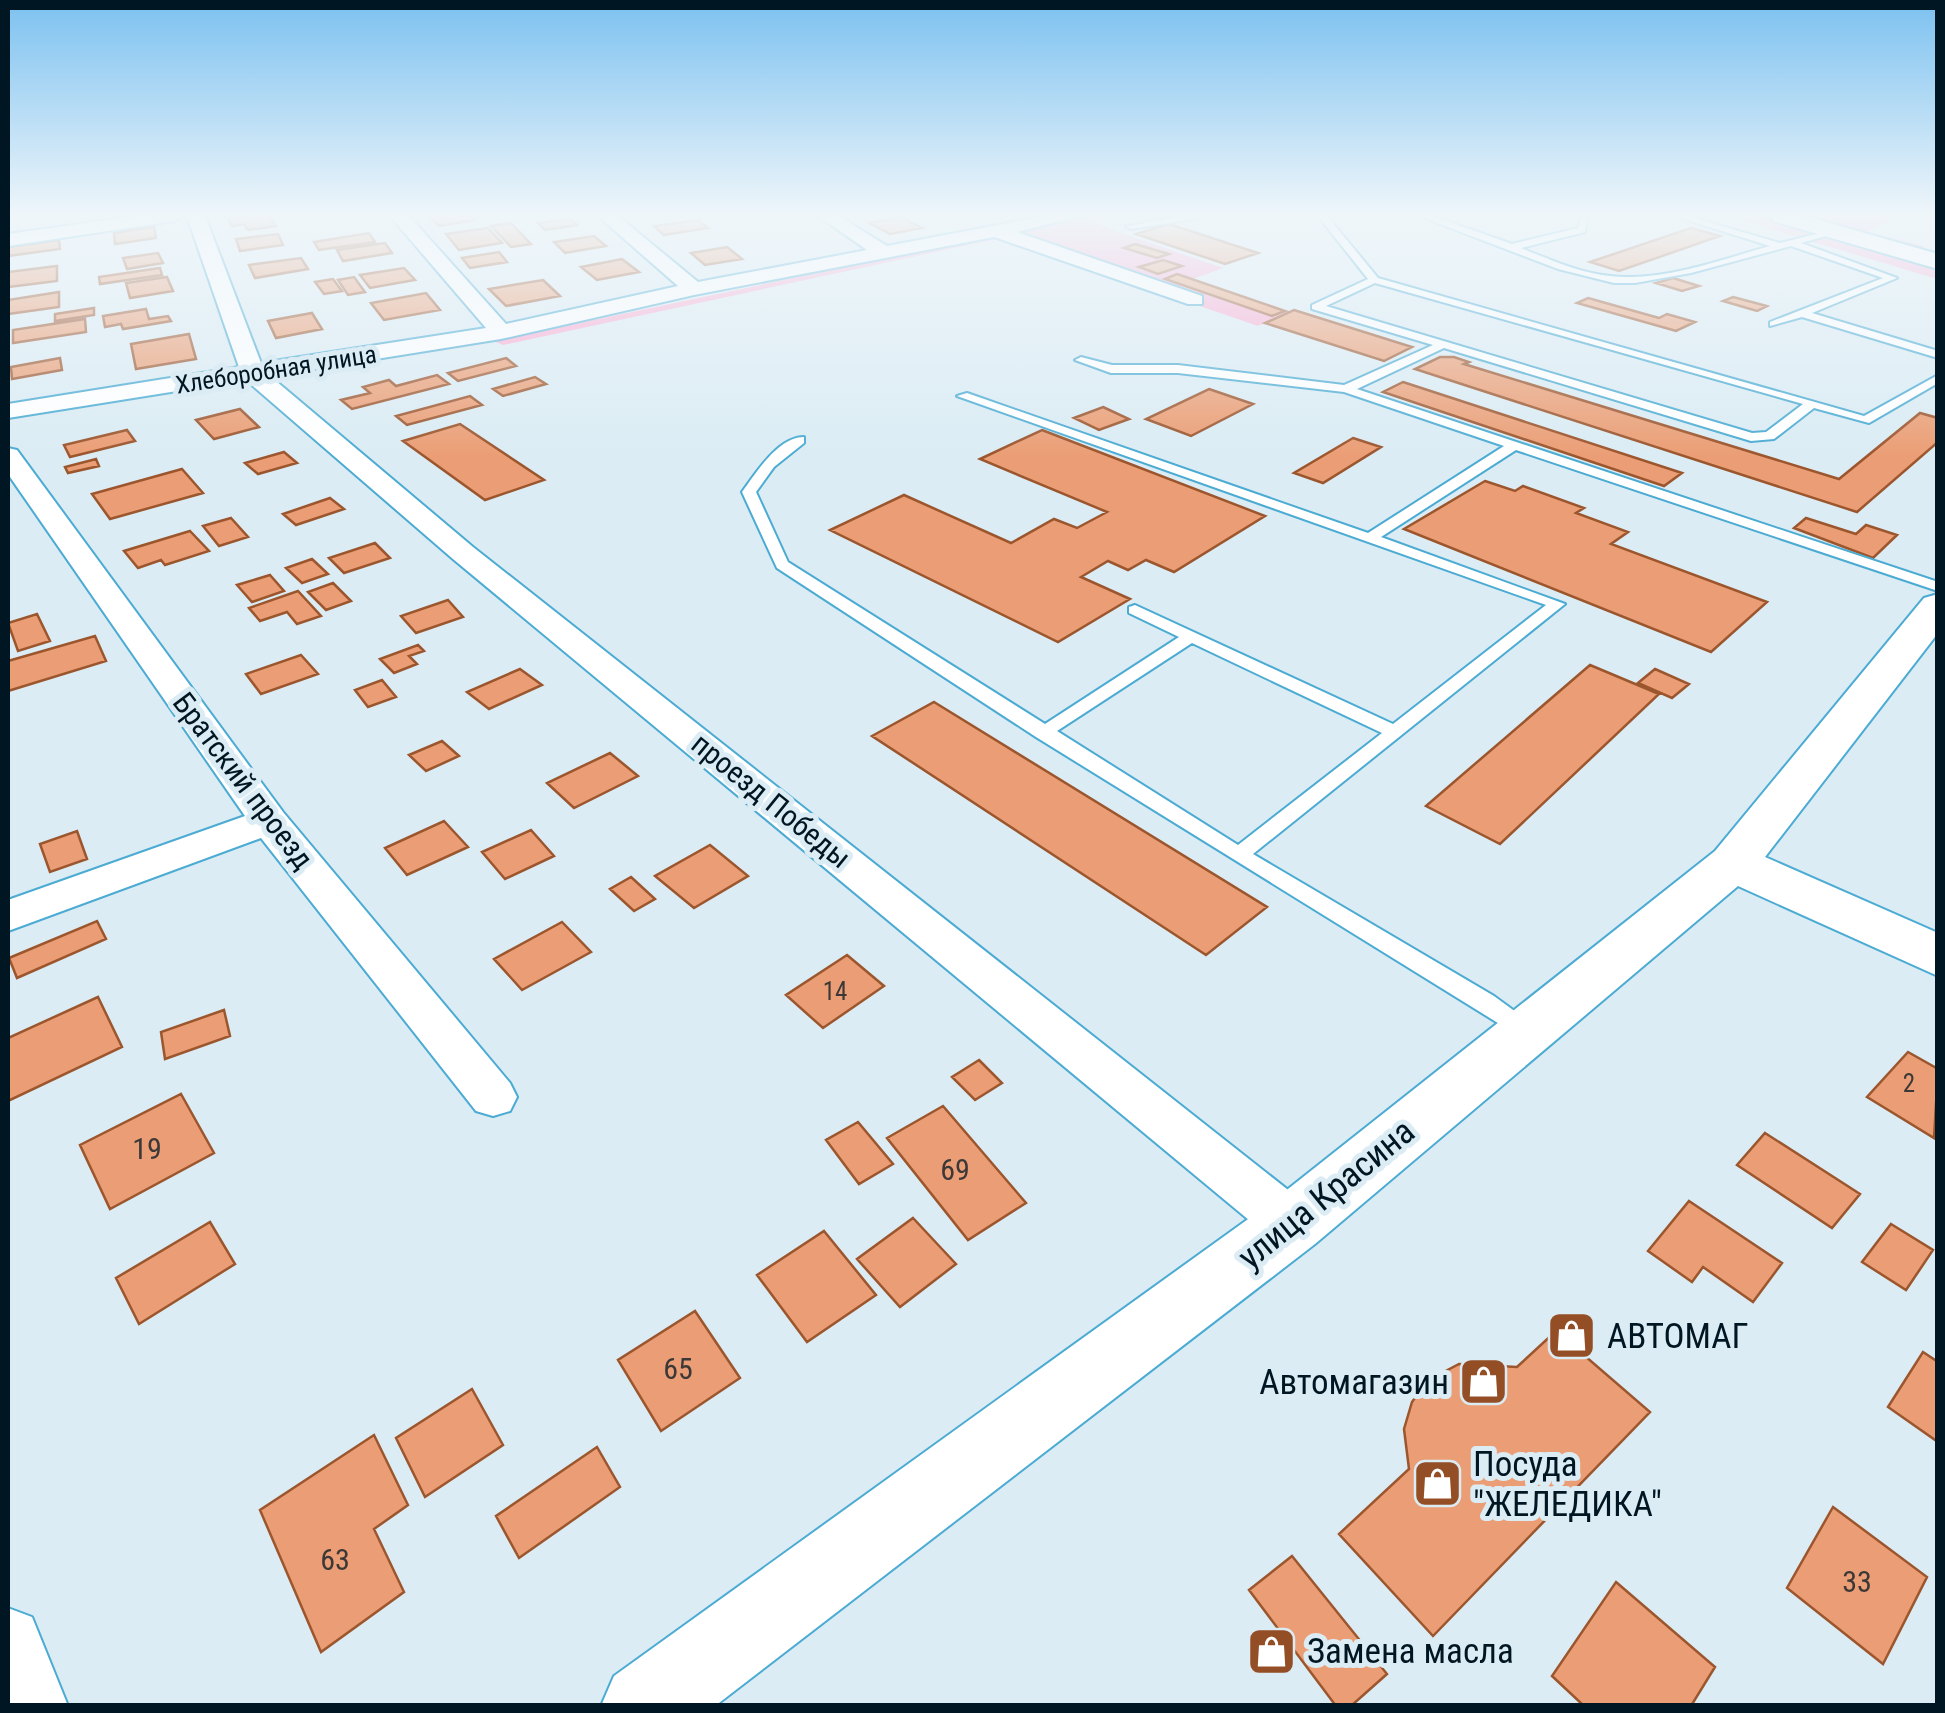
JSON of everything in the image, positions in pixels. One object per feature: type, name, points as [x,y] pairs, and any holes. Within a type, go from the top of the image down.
[{"type":"street","points":[[225,296],[253,374]]},
{"type":"street","points":[[470,296],[502,332]]},
{"type":"street","name":"Хлеборобная улица","points":[[8,411],[502,332],[659,296]]},
{"type":"street","points":[[1183,296],[1195,300]]},
{"type":"street","name":"проезд Победы","points":[[253,374],[479,565],[1292,1224]]},
{"type":"street","name":"Братский проезд","points":[[8,456],[269,821],[493,1096]]},
{"type":"street","name":"улица Красина","points":[[644,1706],[1292,1224],[1732,863],[1938,606]]},
{"type":"street","points":[[8,916],[269,821]]},
{"type":"street","points":[[1732,863],[1938,956]]},
{"type":"street","points":[[8,1641],[34,1706]]},
{"type":"lane","points":[[1340,296],[1316,307],[1751,437],[1769,436],[1812,404]]},
{"type":"lane","points":[[1430,296],[1865,420],[1938,378]]},
{"type":"lane","points":[[1774,324],[1848,296]]},
{"type":"lane","points":[[1804,314],[1938,356]]},
{"type":"lane","points":[[1346,389],[1443,344]]},
{"type":"lane","points":[[1081,360],[1111,369],[1178,369],[1346,389],[1938,587]]},
{"type":"lane","points":[[963,396],[1557,604],[1239,855]]},
{"type":"lane","points":[[799,440],[769,464],[750,492],[782,566],[1042,733],[1486,1002],[1527,1032]]},
{"type":"lane","points":[[1370,538],[1514,446]]},
{"type":"lane","points":[[1135,610],[1395,732]]},
{"type":"lane","points":[[1042,733],[1192,636]]},
{"type":"shaded area","points":[[708,296],[731,296],[503,345],[494,341]]},
{"type":"shaded area","points":[[1170,296],[1244,296],[1289,311],[1258,326]]},
{"type":"building","points":[[59,296],[59,307],[8,314],[8,300]]},
{"type":"building","points":[[428,296],[440,310],[384,320],[371,303]]},
{"type":"building","points":[[496,296],[560,296],[506,306]]},
{"type":"building","points":[[1214,296],[1241,296],[1285,311],[1272,316]]},
{"type":"building","points":[[1733,297],[1767,306],[1757,311],[1723,301]]},
{"type":"building","points":[[1588,298],[1659,318],[1667,314],[1695,322],[1676,331],[1577,303]]},
{"type":"building","points":[[94,308],[94,315],[55,321],[55,314]]},
{"type":"building","points":[[146,309],[149,319],[168,316],[171,321],[123,329],[121,324],[105,327],[103,316]]},
{"type":"building","points":[[1294,310],[1412,347],[1384,361],[1265,323]]},
{"type":"building","points":[[312,313],[322,329],[276,338],[268,321]]},
{"type":"building","points":[[85,319],[86,332],[13,343],[13,330]]},
{"type":"building","points":[[189,334],[196,359],[136,369],[131,344]]},
{"type":"building","points":[[1440,357],[1454,357],[1469,362],[1464,364],[1839,479],[1920,413],[1938,418],[1938,442],[1857,512],[1415,369]]},
{"type":"building","points":[[60,358],[62,370],[12,379],[11,367]]},
{"type":"building","points":[[506,358],[516,366],[458,381],[448,373]]},
{"type":"building","points":[[437,375],[449,384],[352,409],[341,400],[370,393],[363,387],[389,380],[396,386]]},
{"type":"building","points":[[535,377],[546,384],[503,396],[493,389]]},
{"type":"building","points":[[1403,382],[1682,473],[1664,486],[1383,392]]},
{"type":"building","points":[[1209,389],[1253,404],[1191,436],[1146,419]]},
{"type":"building","points":[[470,396],[482,405],[407,425],[396,416]]},
{"type":"building","points":[[1103,407],[1129,419],[1099,430],[1074,418]]},
{"type":"building","points":[[240,409],[259,427],[214,439],[196,420]]},
{"type":"building","points":[[460,424],[544,480],[485,500],[403,441]]},
{"type":"building","points":[[127,430],[135,441],[70,457],[64,445]]},
{"type":"building","points":[[1042,430],[1265,516],[1174,572],[1146,560],[1128,570],[1108,561],[1081,577],[1130,599],[1058,642],[830,530],[904,495],[1011,543],[1054,519],[1077,528],[1107,512],[980,459]]},
{"type":"building","points":[[1353,438],[1381,447],[1323,483],[1294,473]]},
{"type":"building","points":[[284,452],[297,463],[258,474],[245,463]]},
{"type":"building","points":[[96,459],[99,466],[68,473],[65,467]]},
{"type":"building","points":[[182,469],[203,493],[110,519],[92,494]]},
{"type":"building","points":[[1485,481],[1515,491],[1523,486],[1584,508],[1576,513],[1628,532],[1611,544],[1767,602],[1711,652],[1404,529]]},
{"type":"building","points":[[330,498],[344,509],[296,525],[283,514]]},
{"type":"building","points":[[231,518],[248,537],[219,546],[203,526]]},
{"type":"building","points":[[1806,518],[1856,534],[1866,525],[1897,535],[1873,558],[1794,528]]},
{"type":"building","points":[[190,531],[209,551],[165,565],[161,560],[138,568],[124,551]]},
{"type":"building","points":[[375,543],[390,558],[344,573],[329,558]]},
{"type":"building","points":[[312,559],[328,574],[302,583],[286,568]]},
{"type":"building","points":[[270,575],[284,591],[252,602],[237,585]]},
{"type":"building","points":[[333,583],[351,601],[326,610],[308,592]]},
{"type":"building","points":[[298,591],[321,616],[297,624],[287,612],[260,621],[249,608]]},
{"type":"building","points":[[448,600],[463,617],[416,633],[401,616]]},
{"type":"building","points":[[37,614],[50,641],[18,651],[8,623]]},
{"type":"building","points":[[95,636],[106,661],[8,691],[8,661]]},
{"type":"building","points":[[418,645],[424,651],[409,656],[417,664],[394,673],[380,659]]},
{"type":"building","points":[[301,655],[318,674],[261,694],[246,674]]},
{"type":"building","points":[[1590,665],[1659,694],[1500,844],[1426,806]]},
{"type":"building","points":[[520,669],[542,685],[489,709],[467,692]]},
{"type":"building","points":[[1655,669],[1689,684],[1672,698],[1638,683]]},
{"type":"building","points":[[382,680],[396,697],[368,707],[355,690]]},
{"type":"building","points":[[934,702],[1267,907],[1206,955],[872,736]]},
{"type":"building","points":[[442,741],[459,756],[426,771],[409,755]]},
{"type":"building","points":[[610,753],[638,776],[574,808],[547,783]]},
{"type":"building","points":[[444,821],[468,847],[407,875],[385,848]]},
{"type":"building","points":[[531,830],[554,856],[505,879],[482,852]]},
{"type":"building","points":[[77,831],[87,859],[50,872],[40,844]]},
{"type":"building","points":[[710,845],[748,876],[694,908],[655,876]]},
{"type":"building","points":[[631,877],[655,899],[634,911],[610,889]]},
{"type":"building","points":[[97,921],[106,939],[17,978],[9,958]]},
{"type":"building","points":[[562,922],[591,952],[522,990],[494,959]]},
{"type":"building","points":[[847,955],[884,986],[823,1028],[786,995]]},
{"type":"building","points":[[98,997],[122,1047],[8,1101],[8,1038]]},
{"type":"building","points":[[224,1010],[230,1036],[165,1059],[161,1032]]},
{"type":"building","points":[[1908,1052],[1938,1069],[1934,1138],[1867,1097]]},
{"type":"building","points":[[979,1060],[1002,1083],[975,1100],[952,1077]]},
{"type":"building","points":[[181,1094],[214,1153],[110,1209],[80,1145]]},
{"type":"building","points":[[943,1106],[1026,1203],[968,1240],[887,1138]]},
{"type":"building","points":[[858,1122],[893,1164],[859,1184],[826,1140]]},
{"type":"building","points":[[1765,1133],[1860,1194],[1832,1228],[1737,1165]]},
{"type":"building","points":[[1689,1201],[1782,1263],[1753,1302],[1703,1267],[1692,1282],[1648,1251]]},
{"type":"building","points":[[913,1218],[956,1264],[900,1307],[857,1259]]},
{"type":"building","points":[[210,1222],[235,1264],[139,1324],[116,1278]]},
{"type":"building","points":[[1891,1224],[1933,1250],[1906,1290],[1862,1262]]},
{"type":"building","points":[[824,1231],[876,1295],[807,1342],[757,1275]]},
{"type":"building","points":[[695,1311],[740,1378],[661,1431],[618,1360]]},
{"type":"building","points":[[1556,1331],[1650,1412],[1433,1636],[1339,1534],[1409,1469],[1404,1429],[1412,1402],[1427,1381],[1459,1364],[1517,1367]]},
{"type":"building","points":[[1923,1352],[1938,1362],[1938,1442],[1888,1407]]},
{"type":"building","points":[[472,1389],[503,1445],[425,1497],[396,1438]]},
{"type":"building","points":[[374,1435],[408,1505],[374,1529],[404,1592],[321,1652],[260,1510]]},
{"type":"building","points":[[597,1447],[620,1487],[519,1558],[496,1516]]},
{"type":"building","points":[[1833,1507],[1927,1577],[1883,1664],[1787,1588]]},
{"type":"building","points":[[1292,1556],[1387,1674],[1351,1706],[1336,1706],[1249,1590]]},
{"type":"building","points":[[1616,1582],[1715,1667],[1691,1706],[1584,1706],[1552,1676]]},
{"type":"place","name":"АВТОМАГ","points":[[1572,1336]]},
{"type":"place","name":"Автомагазин","points":[[1484,1382]]},
{"type":"place","name":"Посуда \"ЖЕЛЕДИКА\"","points":[[1438,1484]]},
{"type":"place","name":"Замена масла","points":[[1272,1651]]}]
